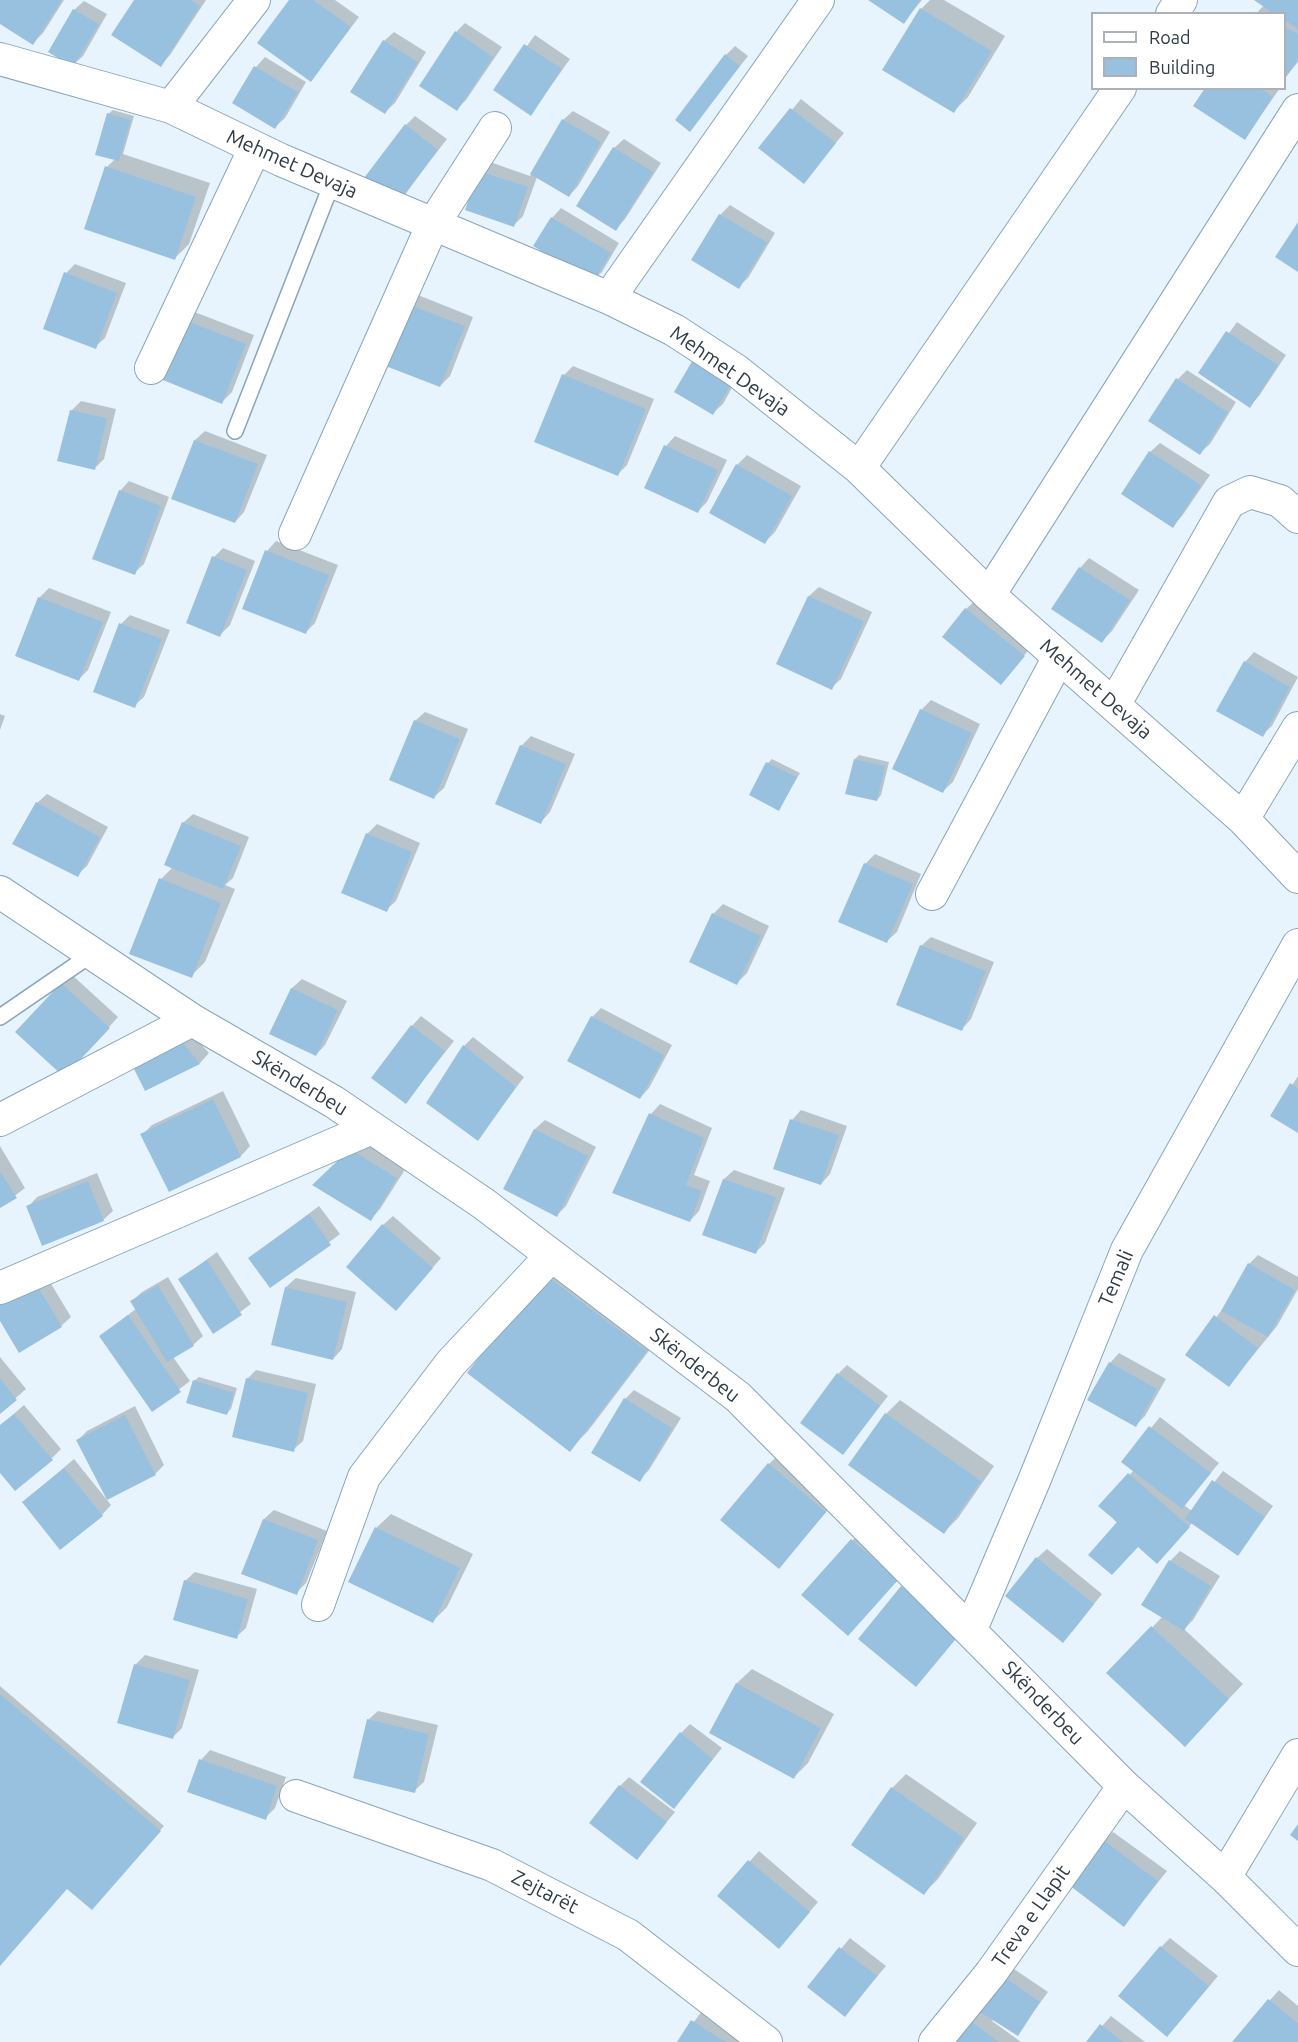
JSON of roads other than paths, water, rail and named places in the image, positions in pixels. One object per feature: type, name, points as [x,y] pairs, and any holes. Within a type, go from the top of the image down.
[{"type":"street","points":[[171,107],[254,0]]},
{"type":"street","points":[[609,298],[818,0]]},
{"type":"street","name":"Mehmet Devaja","points":[[0,59],[171,107],[332,183],[609,298],[674,330],[737,371],[860,468],[989,595],[1243,819],[1298,877]]},
{"type":"street","points":[[860,468],[1119,90]]},
{"type":"street","points":[[989,595],[1298,110]]},
{"type":"street","points":[[296,534],[432,226],[495,128]]},
{"type":"street","points":[[151,368],[255,148]]},
{"type":"street","points":[[1114,705],[1229,502],[1250,492],[1280,501],[1298,517]]},
{"type":"street","points":[[932,894],[1059,657]]},
{"type":"street","points":[[1243,819],[1298,728]]},
{"type":"street","name":"Skënderbeu","points":[[0,892],[192,1020],[334,1102],[484,1204],[738,1397],[971,1629],[1124,1786],[1225,1877],[1298,1950]]},
{"type":"street","name":"Temali","points":[[971,1629],[1034,1482],[1127,1250],[1298,945]]},
{"type":"street","points":[[0,1120],[192,1020]]},
{"type":"street","points":[[0,1288],[372,1128]]},
{"type":"street","points":[[318,1605],[364,1477],[451,1363],[551,1256]]},
{"type":"street","points":[[1225,1877],[1298,1755]]},
{"type":"street","name":"Treva e Llapit","points":[[935,2042],[991,1973],[1124,1786]]},
{"type":"street","name":"Zejtarët","points":[[296,1796],[492,1865],[628,1935],[766,2042]]},
{"type":"lane","points":[[235,431],[332,183]]},
{"type":"lane","points":[[0,1017],[93,954]]}]
